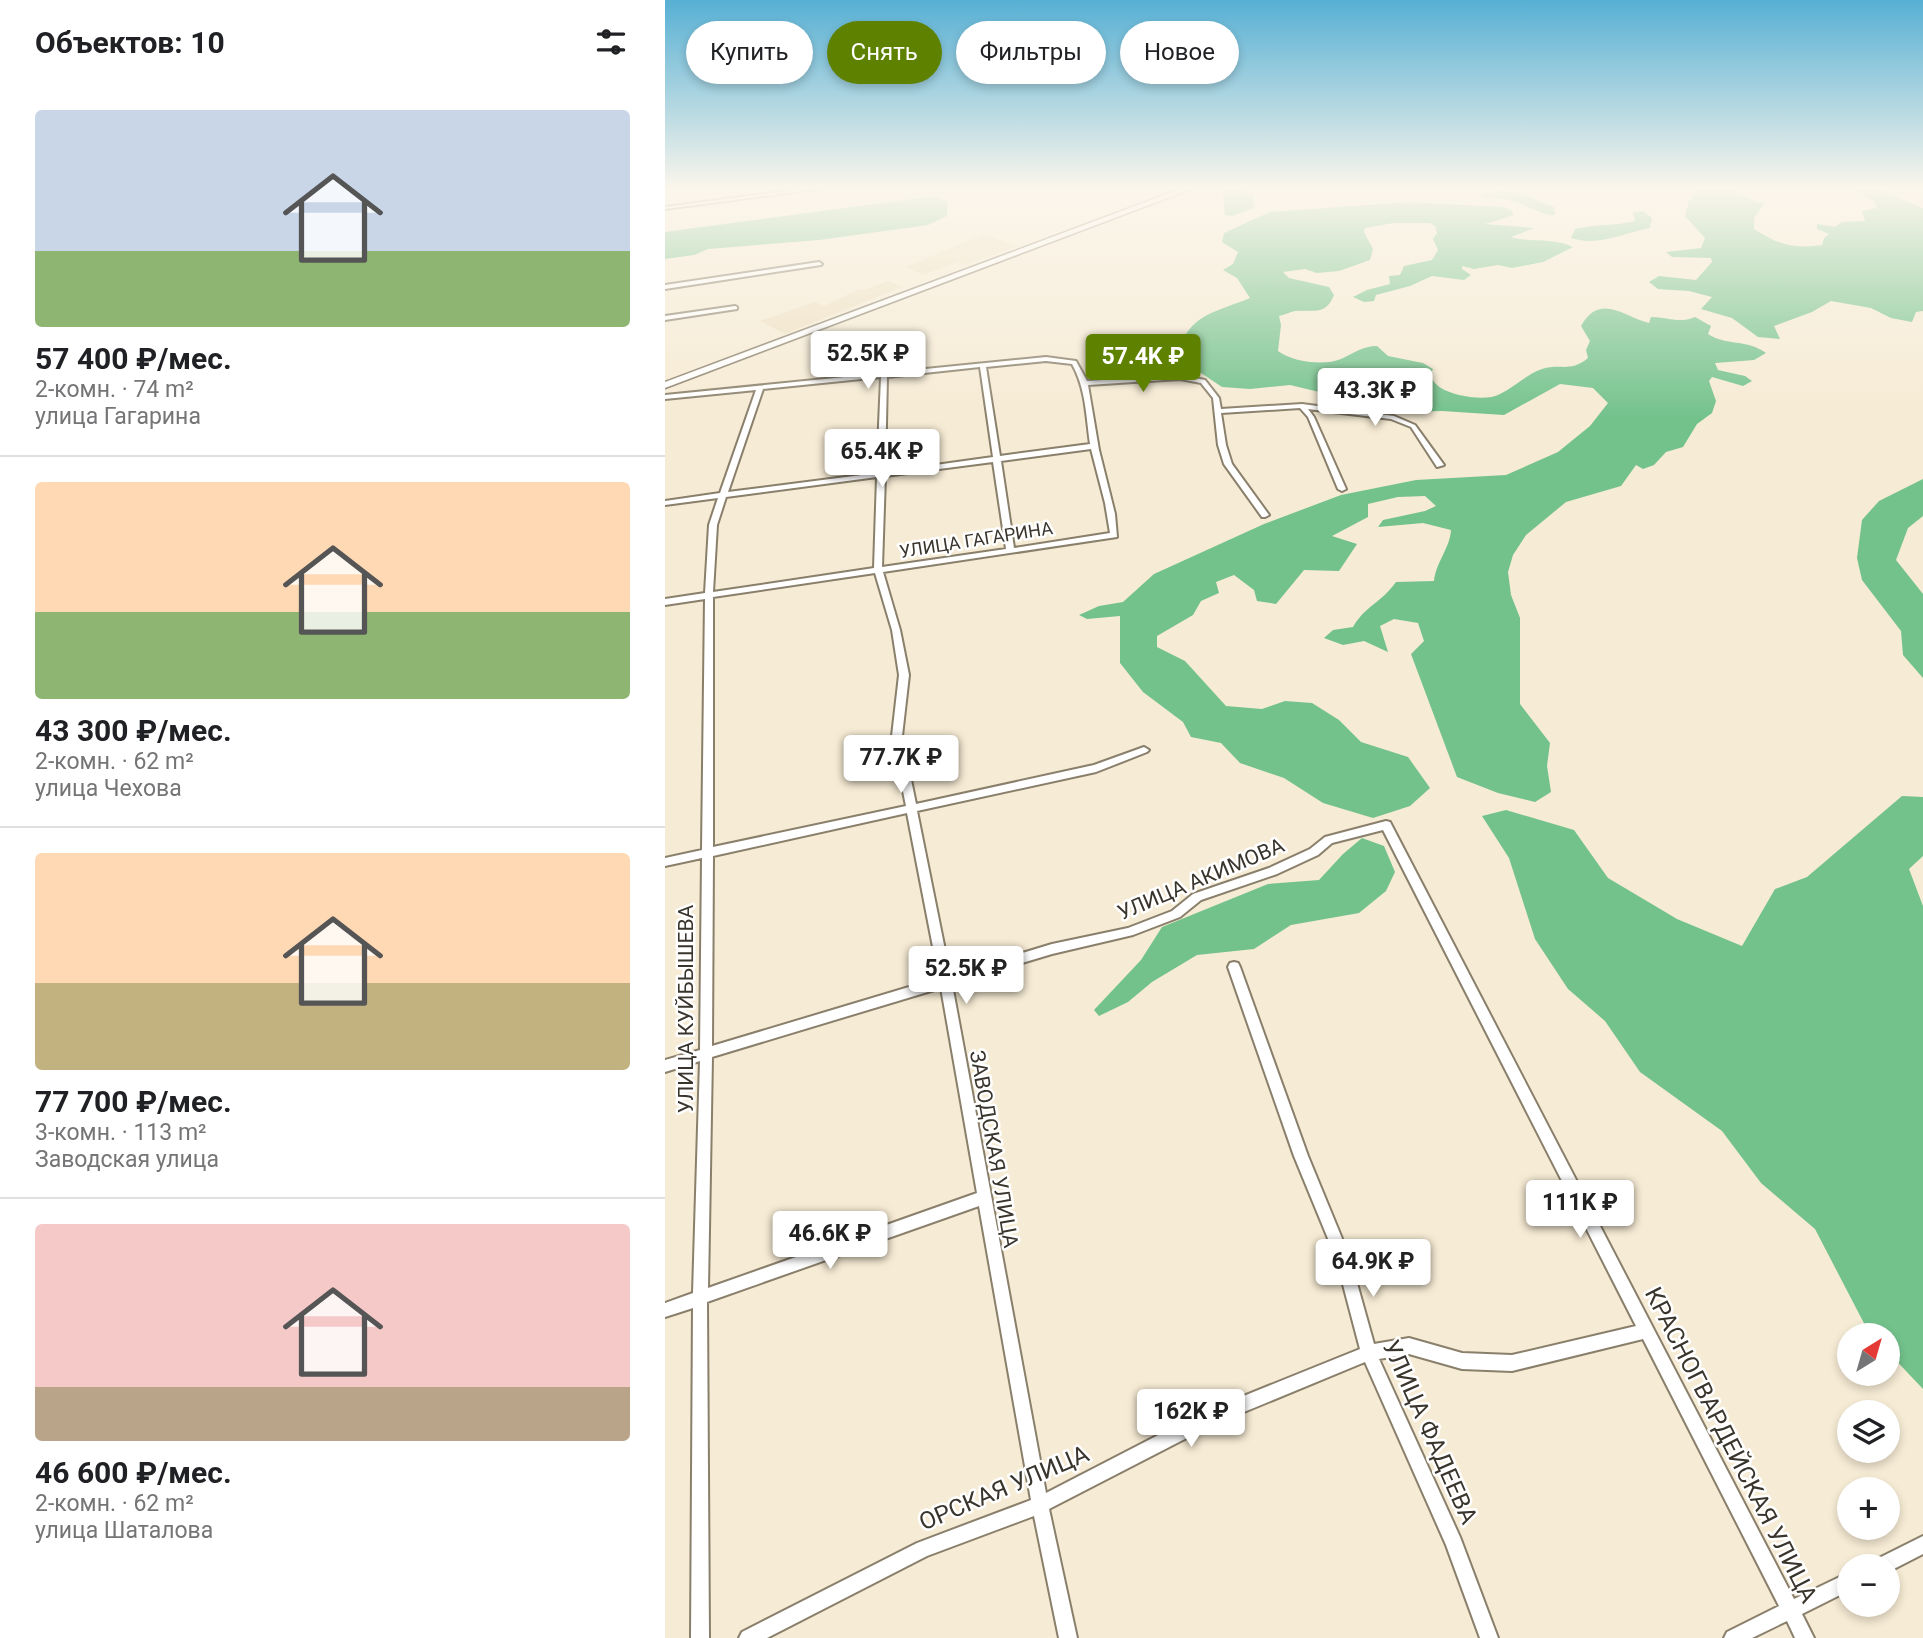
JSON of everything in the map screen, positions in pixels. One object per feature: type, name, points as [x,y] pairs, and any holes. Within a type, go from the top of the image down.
[{"type":"main road","points":[[665,385],[987,264]]},
{"type":"street","points":[[665,286],[816,264]]},
{"type":"street","points":[[665,318],[735,308]]},
{"type":"street","name":"УЛИЦА ГАГАРИНА","points":[[665,603],[1114,535],[1113,519],[1094,446],[1086,383],[1074,362],[1060,358],[983,365]]},
{"type":"street","points":[[665,397],[983,365],[1010,550]]},
{"type":"street","name":"ЗАВОДСКАЯ УЛИЦА","points":[[884,376],[878,570],[896,630],[904,675],[897,736],[946,983],[982,1198],[1039,1505],[1068,1638]]},
{"type":"street","points":[[1086,383],[1180,377],[1203,381],[1216,398],[1228,464],[1265,515]]},
{"type":"street","name":"УЛИЦА КУЙБЫШЕВА","points":[[700,1638],[700,1298],[706,1055],[709,595],[713,525],[760,388]]},
{"type":"street","points":[[1217,411],[1302,406],[1371,413],[1413,426],[1440,465]]},
{"type":"street","points":[[1302,406],[1311,417],[1342,489]]},
{"type":"street","points":[[665,503],[1094,446]]},
{"type":"street","points":[[665,862],[1096,768],[1144,750]]},
{"type":"street","name":"УЛИЦА АКИМОВА","points":[[665,1066],[1052,949],[1129,932],[1176,914],[1197,897],[1273,871],[1314,852],[1329,840],[1385,825]]},
{"type":"street","name":"КРАСНОГВАРДЕЙСКАЯ УЛИЦА","points":[[1385,825],[1805,1638]]},
{"type":"street","name":"УЛИЦА ФАДЕЕВА","points":[[1234,967],[1301,1156],[1343,1258],[1369,1353],[1454,1543],[1489,1638]]},
{"type":"street","points":[[665,1310],[982,1198]]},
{"type":"street","name":"ОРСКАЯ УЛИЦА","points":[[748,1638],[923,1549],[1039,1505],[1205,1420],[1369,1353],[1409,1346],[1462,1361],[1512,1363],[1646,1331]]},
{"type":"street","points":[[1900,1556],[1923,1545]]},
{"type":"street","points":[[1733,1638],[1837,1588]]},
{"type":"shaded area","points":[[911,264],[952,264],[923,275],[905,267]]},
{"type":"shaded area","points":[[888,281],[902,287],[785,334],[760,321],[815,302],[824,306],[860,289]]},
{"type":"green space","points":[[1232,264],[1357,264],[1339,271],[1317,273],[1305,269],[1283,272],[1289,278],[1329,287],[1334,295],[1322,309],[1295,311],[1279,316],[1281,325],[1278,351],[1300,360],[1326,362],[1377,346],[1388,356],[1423,363],[1433,369],[1429,377],[1441,388],[1462,396],[1487,398],[1500,394],[1542,369],[1582,363],[1588,358],[1586,350],[1590,341],[1581,326],[1596,310],[1613,310],[1649,323],[1651,317],[1678,320],[1695,317],[1711,326],[1708,334],[1715,338],[1751,346],[1766,353],[1754,360],[1715,363],[1718,370],[1745,376],[1752,381],[1743,386],[1712,377],[1709,381],[1716,401],[1712,413],[1697,424],[1683,447],[1666,452],[1654,465],[1643,469],[1636,465],[1621,486],[1566,502],[1526,535],[1513,555],[1508,572],[1511,595],[1520,618],[1520,704],[1550,743],[1547,766],[1551,792],[1535,802],[1498,793],[1457,777],[1411,654],[1424,641],[1418,623],[1394,619],[1380,626],[1388,652],[1364,641],[1343,645],[1324,638],[1333,630],[1353,627],[1362,614],[1396,582],[1434,581],[1451,530],[1423,523],[1378,527],[1383,520],[1436,506],[1425,496],[1398,497],[1368,504],[1368,517],[1332,536],[1357,544],[1339,571],[1304,570],[1276,604],[1257,601],[1254,590],[1234,575],[1216,582],[1219,593],[1201,601],[1193,615],[1157,636],[1157,647],[1185,661],[1226,706],[1262,709],[1285,701],[1312,703],[1339,720],[1361,742],[1408,757],[1430,788],[1410,806],[1373,818],[1323,803],[1284,778],[1240,763],[1221,743],[1191,737],[1183,722],[1143,692],[1120,663],[1120,616],[1087,619],[1079,615],[1099,606],[1123,602],[1154,574],[1264,524],[1341,495],[1416,480],[1506,475],[1558,452],[1590,426],[1608,403],[1593,388],[1560,384],[1504,415],[1442,411],[1400,412],[1357,405],[1336,396],[1290,385],[1250,389],[1222,387],[1177,357],[1182,343],[1195,323],[1214,312],[1250,298],[1237,278],[1223,270]]},
{"type":"green space","points":[[1530,264],[1474,269],[1462,266],[1462,269],[1471,275],[1464,280],[1432,276],[1410,286],[1376,295],[1374,301],[1364,302],[1353,297],[1390,284],[1389,276],[1400,275],[1404,266]]},
{"type":"green space","points":[[1710,264],[1923,264],[1923,311],[1916,312],[1912,322],[1891,318],[1871,308],[1831,301],[1812,312],[1774,326],[1780,339],[1758,337],[1732,318],[1701,309],[1712,297],[1689,291],[1658,289],[1649,282],[1659,276],[1696,280]]},
{"type":"green space","points":[[1923,479],[1923,516],[1908,528],[1896,560],[1923,594],[1923,678],[1903,655],[1901,631],[1862,580],[1857,558],[1862,520],[1879,501]]},
{"type":"green space","points":[[1902,796],[1923,797],[1923,856],[1909,869],[1923,906],[1923,1389],[1901,1366],[1901,1323],[1864,1323],[1815,1229],[1761,1183],[1722,1131],[1640,1072],[1605,1021],[1568,989],[1535,939],[1509,858],[1482,816],[1506,810],[1574,830],[1608,878],[1677,919],[1742,946],[1775,889],[1807,877]]},
{"type":"green space","points":[[1362,838],[1384,846],[1395,872],[1386,891],[1359,913],[1291,925],[1254,949],[1197,955],[1152,982],[1128,1002],[1099,1016],[1094,1010],[1141,960],[1162,927],[1268,884],[1319,880]]}]
